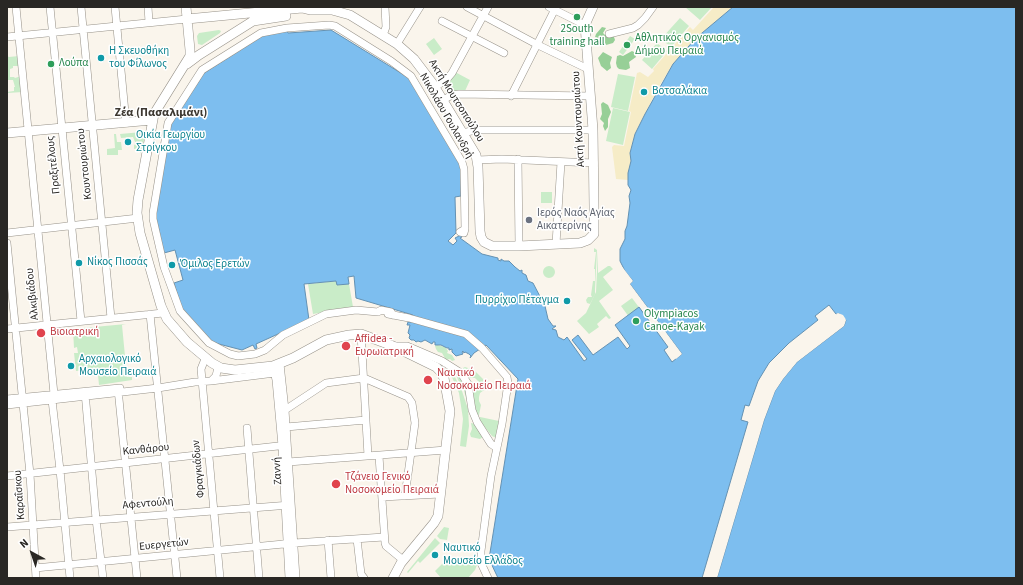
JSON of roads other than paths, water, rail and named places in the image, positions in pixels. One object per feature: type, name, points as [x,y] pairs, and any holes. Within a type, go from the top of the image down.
[{"type":"main road","points":[[186,7],[190,56],[155,110],[138,200],[138,218],[145,252],[164,313],[171,325],[187,342],[205,359],[218,367],[234,370],[276,368],[326,340],[361,334],[393,346],[436,367],[442,374],[447,389],[450,411],[438,512],[436,521],[404,560],[393,578]]},
{"type":"main road","name":"Ακτή Κουντουριώτου","points":[[556,244],[586,242],[592,236],[594,231],[593,130],[585,25],[592,7]]},
{"type":"main road","points":[[187,19],[302,8],[310,10]]},
{"type":"main road","name":"Ακτή Μουτσοπούλου","points":[[310,10],[323,8],[343,10],[398,44],[414,58],[435,87],[473,150],[477,160],[480,234],[484,242],[492,246],[519,246]]},
{"type":"main road","points":[[184,67],[199,55],[253,21],[303,14],[310,10]]},
{"type":"main road","points":[[7,133],[152,120]]},
{"type":"main road","points":[[519,246],[556,244]]},
{"type":"street","name":"Αλκιβιάδου","points":[[16,7],[70,578]]},
{"type":"street","name":"Πραξιτέλους","points":[[50,7],[81,321]]},
{"type":"street","name":"Κουντουριώτου","points":[[81,7],[111,318]]},
{"type":"street","points":[[115,7],[126,123]]},
{"type":"street","points":[[148,7],[149,22]]},
{"type":"street","points":[[382,34],[386,27],[385,7]]},
{"type":"street","points":[[398,44],[420,7]]},
{"type":"street","points":[[467,7],[588,70]]},
{"type":"street","points":[[435,87],[449,77],[488,7]]},
{"type":"street","points":[[609,34],[633,28],[638,25],[653,7]]},
{"type":"street","points":[[511,96],[538,45],[554,8],[585,25]]},
{"type":"street","points":[[7,37],[187,19]]},
{"type":"street","points":[[442,20],[504,53]]},
{"type":"street","name":"Νικολάου Γουλανδρή","points":[[465,229],[464,169],[462,162],[411,76],[392,61],[335,26],[285,28],[261,33],[202,70],[168,122],[153,219],[164,266],[180,311],[210,343],[230,354],[238,356],[255,354],[265,350],[283,335],[326,314],[356,310],[378,312],[409,318],[463,332],[483,350],[507,380],[502,424],[491,476],[480,551],[480,563],[488,578]]},
{"type":"street","points":[[443,100],[452,95],[459,94],[511,96],[590,96]]},
{"type":"street","points":[[463,133],[475,130],[593,130]]},
{"type":"street","points":[[477,160],[495,158],[594,163]]},
{"type":"street","points":[[518,159],[519,246]]},
{"type":"street","points":[[556,244],[561,162]]},
{"type":"street","points":[[7,232],[138,218]]},
{"type":"street","name":"Καραΐσκου","points":[[7,243],[30,474],[36,578]]},
{"type":"street","points":[[7,329],[164,313]]},
{"type":"street","points":[[150,314],[177,578]]},
{"type":"street","points":[[361,334],[368,456]]},
{"type":"street","points":[[393,346],[407,346],[458,370],[467,380],[470,389],[473,415],[491,444],[494,446],[497,445]]},
{"type":"street","name":"Φραγκιάδων","points":[[205,359],[201,369],[220,578]]},
{"type":"street","points":[[212,381],[216,376],[218,367]]},
{"type":"street","points":[[7,399],[22,400],[157,386],[195,377],[202,382],[212,381],[276,368]]},
{"type":"street","name":"Ζαννή","points":[[276,368],[282,410],[288,505],[290,543],[289,578]]},
{"type":"street","name":"Ζαννή","points":[[276,368],[286,427],[284,445],[288,462],[288,505]]},
{"type":"street","points":[[282,410],[326,383],[364,378],[407,397],[411,400],[415,423],[405,496]]},
{"type":"street","points":[[118,390],[137,578]]},
{"type":"street","points":[[85,394],[96,519],[103,578]]},
{"type":"street","points":[[7,405],[22,400]]},
{"type":"street","points":[[286,427],[366,420]]},
{"type":"street","points":[[247,428],[259,578]]},
{"type":"street","name":"Κανθάρου","points":[[7,476],[284,445]]},
{"type":"street","points":[[288,462],[446,450]]},
{"type":"street","points":[[379,456],[384,537],[386,546],[404,560]]},
{"type":"street","points":[[382,497],[440,494]]},
{"type":"street","name":"Αφεντούλη","points":[[7,527],[170,513],[288,505]]},
{"type":"street","name":"Ευεργετών","points":[[36,568],[101,563],[290,543],[384,537]]},
{"type":"street","points":[[357,539],[361,574],[364,578]]},
{"type":"street","points":[[328,540],[331,578]]},
{"type":"street","name":"Ζαννή","points":[[290,543],[296,578]]},
{"type":"water","points":[[733,7],[1016,7],[1016,578],[717,578],[764,420],[775,391],[797,362],[844,326],[846,320],[840,314],[836,314],[829,305],[815,316],[818,320],[789,343],[769,363],[758,381],[749,406],[745,405],[741,420],[748,422],[702,578],[498,578],[489,559],[518,379],[486,345],[474,353],[470,358],[471,356],[469,354],[464,353],[463,351],[463,354],[456,356],[452,352],[452,349],[449,350],[449,348],[441,345],[435,345],[435,342],[432,344],[425,340],[416,342],[411,340],[408,333],[410,325],[407,325],[408,322],[411,322],[413,315],[356,298],[354,276],[348,277],[349,284],[337,285],[336,281],[304,284],[309,320],[256,344],[257,348],[255,349],[253,345],[242,350],[211,342],[182,310],[174,283],[183,280],[175,250],[164,253],[155,218],[171,124],[204,73],[262,36],[287,31],[288,33],[331,30],[409,78],[461,164],[461,196],[455,197],[456,233],[448,241],[453,245],[457,241],[455,238],[461,235],[462,237],[460,238],[482,254],[498,258],[498,260],[501,261],[501,259],[504,261],[509,261],[520,271],[522,270],[522,273],[526,275],[528,281],[533,283],[545,306],[548,319],[553,326],[556,326],[552,329],[556,330],[558,337],[564,340],[567,337],[584,361],[587,359],[572,340],[578,335],[593,355],[618,337],[627,349],[630,346],[615,325],[639,307],[668,347],[664,350],[672,362],[682,354],[630,284],[633,281],[625,271],[620,261],[620,249],[625,239],[630,203],[629,196],[631,190],[628,185],[628,173],[631,161],[630,153],[635,134],[673,64],[696,38]]},
{"type":"place","name":"2South training hall","points":[[577,17]]},
{"type":"place","name":"Αθλητικός Οργανισμός Δήμου Πειραιά","points":[[627,45]]},
{"type":"place","name":"Η Σκευοθήκη του Φίλωνος","points":[[101,58]]},
{"type":"place","name":"Λούπα","points":[[51,64]]},
{"type":"place","name":"Βοτσαλάκια","points":[[644,92]]},
{"type":"place","name":"Οικία Γεωργίου Στρίγκου","points":[[128,142]]},
{"type":"place","name":"Ιερός Ναός Αγίας Αικατερίνης","points":[[529,220]]},
{"type":"place","name":"Νίκος Πισσάς","points":[[79,263]]},
{"type":"place","name":"Όμιλος Ερετών","points":[[172,265]]},
{"type":"place","name":"Πυρρίχιο Πέταγμα","points":[[567,301]]},
{"type":"place","name":"Olympiacos Canoe-Kayak","points":[[636,321]]},
{"type":"place","name":"Βιοιατρική","points":[[41,333]]},
{"type":"place","name":"Affidea - Ευρωιατρική","points":[[346,346]]},
{"type":"place","name":"Αρχαιολογικό Μουσείο Πειραιά","points":[[71,366]]},
{"type":"place","name":"Ναυτικό Νοσοκομείο Πειραιά","points":[[428,380]]},
{"type":"place","name":"Τζάνειο Γενικό Νοσοκομείο Πειραιά","points":[[336,484]]},
{"type":"place","name":"Ναυτικό Μουσείο Ελλάδος","points":[[435,555]]},
{"type":"district","name":"Ζέα (Πασαλιμάνι)","points":[[161,113]]}]
